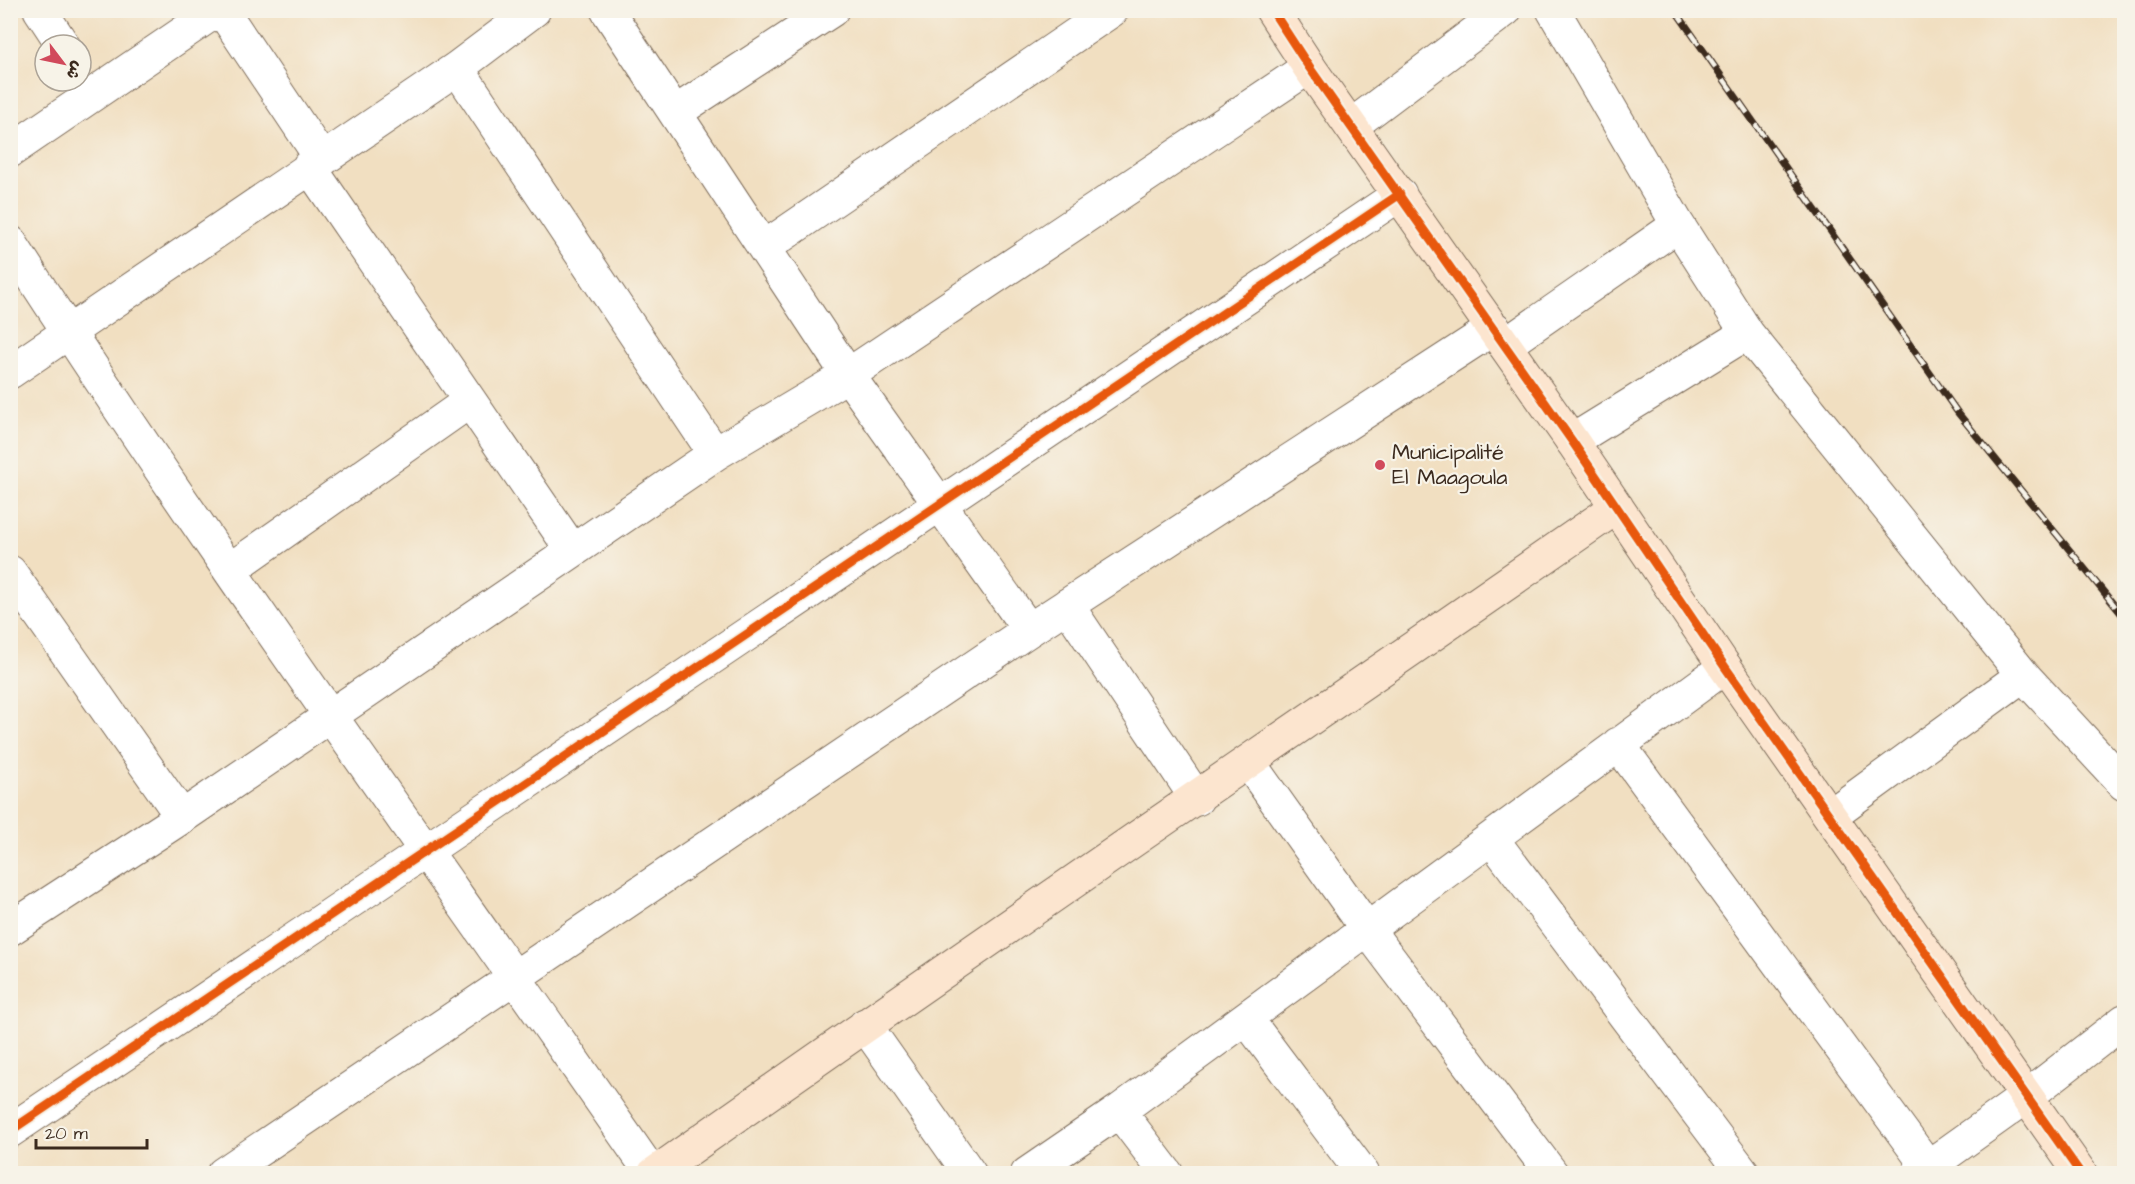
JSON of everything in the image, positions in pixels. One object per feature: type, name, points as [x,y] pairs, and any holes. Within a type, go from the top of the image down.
[{"type":"street","points":[[40,10],[55,33]]},
{"type":"street","points":[[93,80],[218,10]]},
{"type":"street","points":[[222,10],[315,162],[470,401],[572,550]]},
{"type":"street","points":[[10,372],[315,162],[457,68],[534,10]]},
{"type":"street","points":[[607,10],[848,375],[1029,630]]},
{"type":"street","points":[[676,112],[832,10]]},
{"type":"street","points":[[765,247],[1112,10]]},
{"type":"street","points":[[1272,10],[1309,67],[1500,336],[1725,667],[2080,1173]]},
{"type":"street","points":[[1352,126],[1505,10]]},
{"type":"street","points":[[1553,10],[1678,225],[1747,333],[2023,675],[2124,784]]},
{"type":"street","points":[[15,915],[182,818],[715,454],[848,375],[1309,67]]},
{"type":"street","points":[[457,68],[715,454]]},
{"type":"street","points":[[10,151],[77,93]]},
{"type":"street","points":[[10,1131],[1400,194]]},
{"type":"street","points":[[223,1173],[1067,605],[1678,225]]},
{"type":"street","points":[[10,242],[68,332],[331,717],[428,851],[653,1173],[864,1025],[1197,799],[1617,507]]},
{"type":"street","points":[[1572,441],[1747,333]]},
{"type":"street","points":[[231,569],[470,401]]},
{"type":"street","points":[[10,572],[182,818]]},
{"type":"street","points":[[1067,605],[1197,799]]},
{"type":"street","points":[[1027,1173],[1119,1111],[1725,667]]},
{"type":"street","points":[[1831,815],[2023,675]]},
{"type":"street","points":[[1618,744],[1923,1170],[2026,1097],[2124,1021]]},
{"type":"street","points":[[1249,763],[1367,929],[1552,1173]]},
{"type":"street","points":[[1492,839],[1744,1173]]},
{"type":"street","points":[[1246,1018],[1363,1173]]},
{"type":"street","points":[[864,1025],[970,1173]]},
{"type":"street","points":[[1119,1111],[1167,1173]]},
{"type":"railway","points":[[1675,10],[1958,413],[2124,617]]},
{"type":"cycle path","points":[[1272,10],[1309,67],[1572,441],[1725,667],[2081,1174]]},
{"type":"cycle path","points":[[10,1131],[1400,194]]},
{"type":"place","name":"Municipalité El Maagoula","points":[[1380,465]]}]
